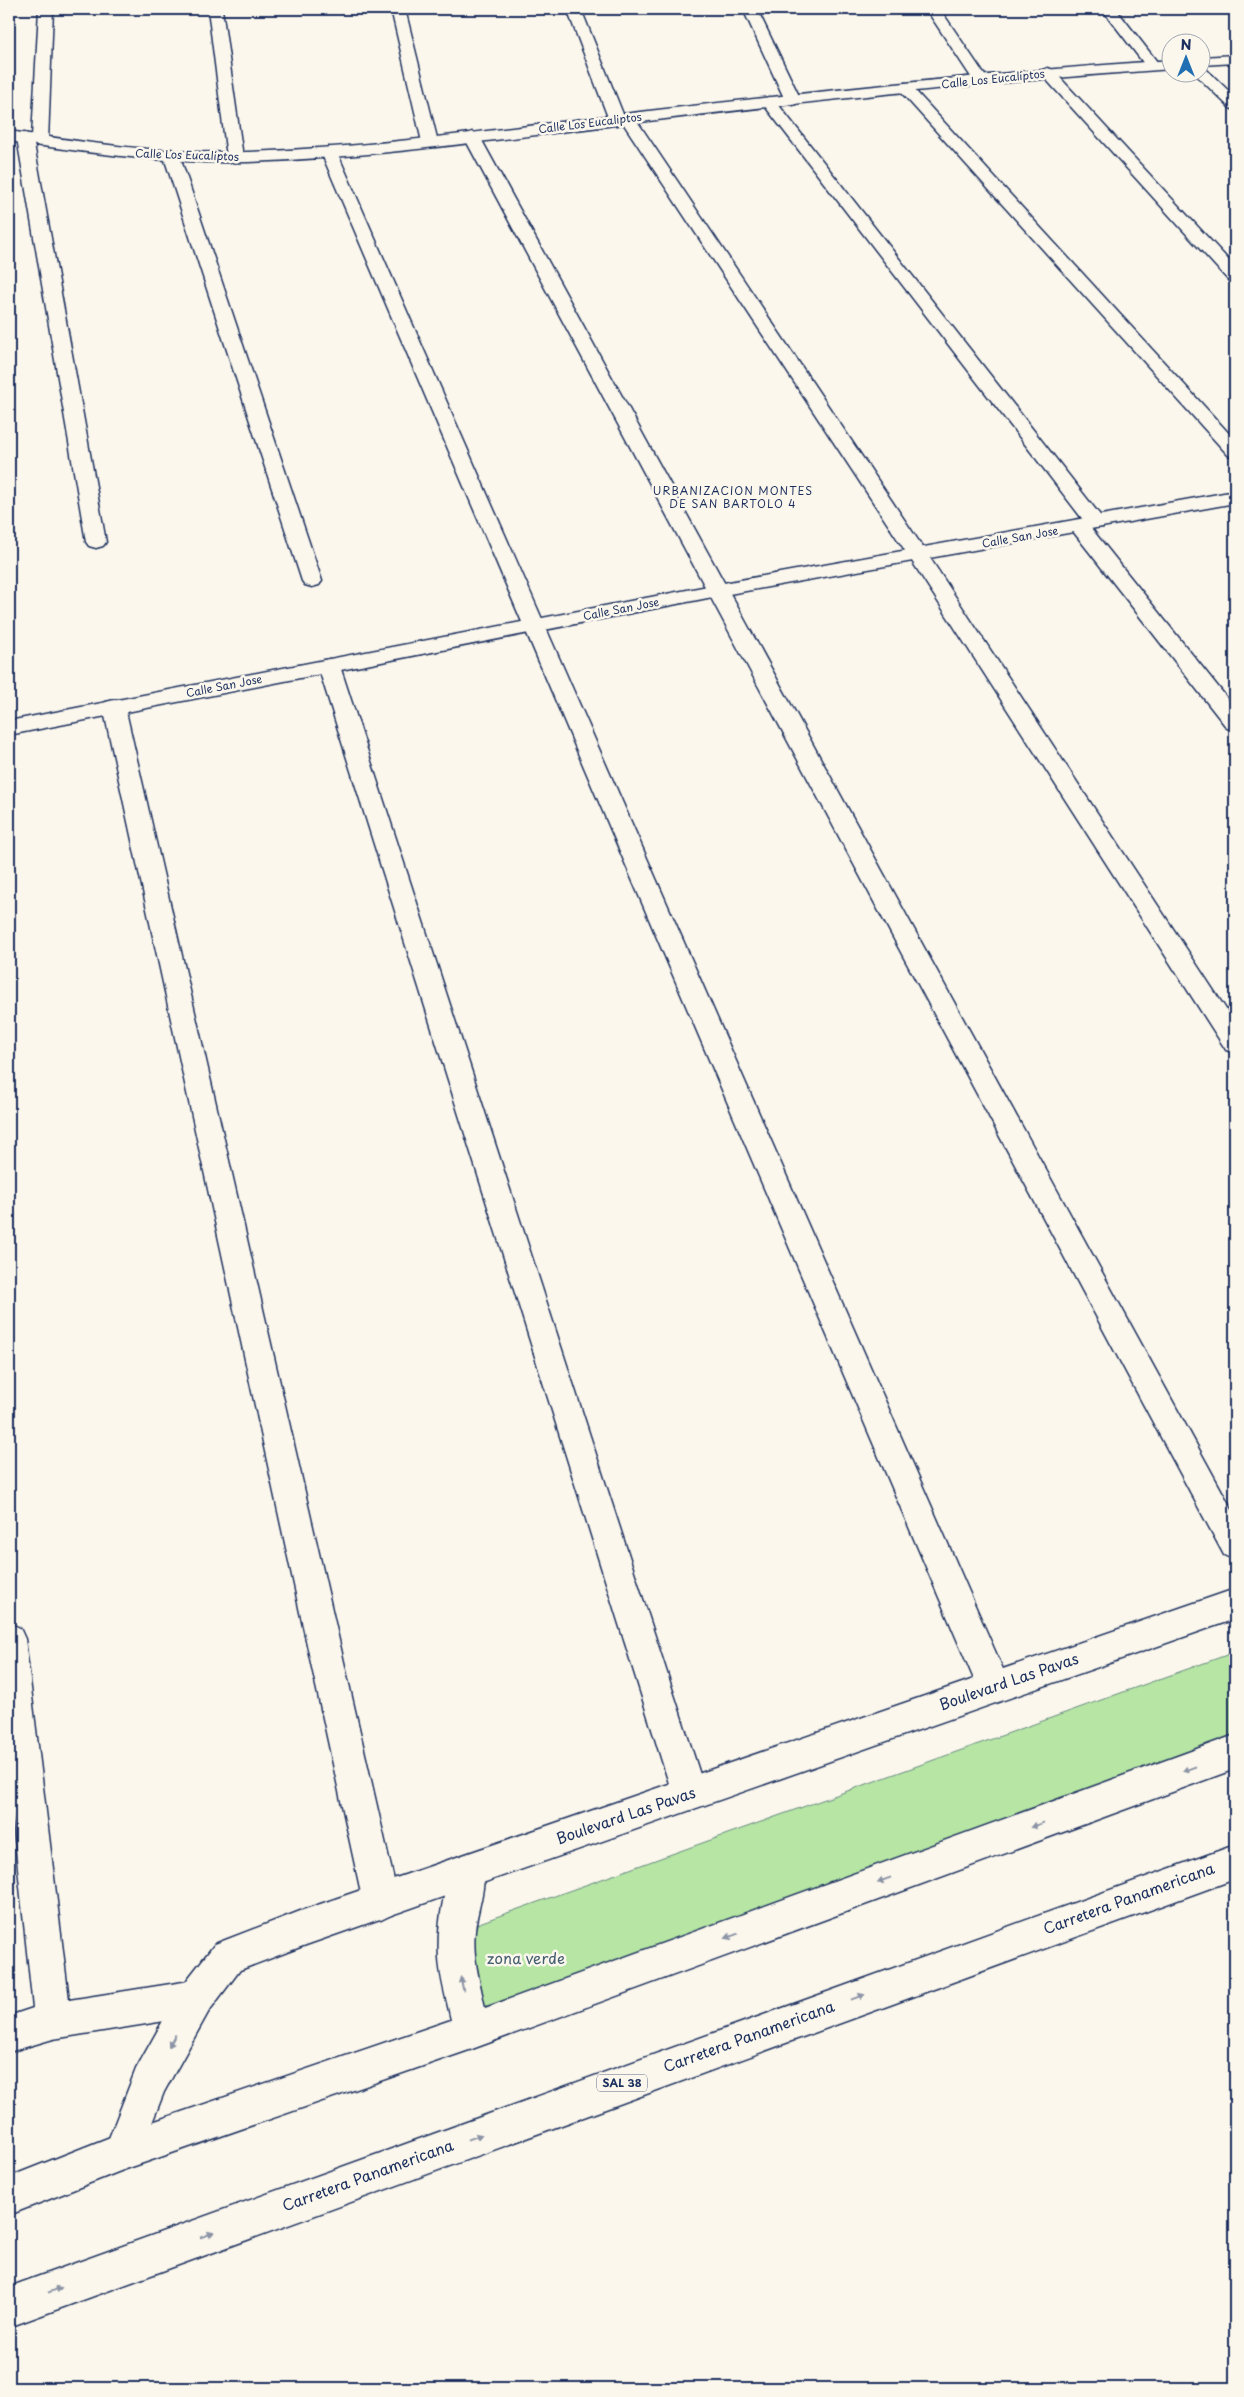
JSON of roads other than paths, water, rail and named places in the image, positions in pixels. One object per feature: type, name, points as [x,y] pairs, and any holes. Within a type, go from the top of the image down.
[{"type":"main road","points":[[46,9],[25,138],[96,542]]},
{"type":"main road","points":[[215,9],[235,157]]},
{"type":"main road","points":[[398,9],[430,142]]},
{"type":"main road","points":[[574,9],[622,119],[918,556],[1235,1043]]},
{"type":"main road","points":[[750,9],[793,100]]},
{"type":"main road","points":[[933,9],[980,80]]},
{"type":"main road","points":[[1109,9],[1153,66]]},
{"type":"main road","points":[[1212,61],[1235,59]]},
{"type":"main road","name":"Calle Los Eucaliptos","points":[[25,138],[125,153],[235,157],[329,152],[769,102],[1048,73],[1162,65]]},
{"type":"main road","points":[[1048,73],[1235,277]]},
{"type":"main road","points":[[1211,82],[1235,105]]},
{"type":"main road","points":[[905,88],[1235,451]]},
{"type":"main road","points":[[769,102],[1235,723]]},
{"type":"main road","points":[[472,137],[1235,1545]]},
{"type":"main road","points":[[329,152],[994,1687]]},
{"type":"main road","points":[[171,154],[312,581]]},
{"type":"main road","name":"Calle San Jose","points":[[9,728],[718,590],[918,556],[1235,497]]},
{"type":"main road","points":[[329,666],[689,1794]]},
{"type":"main road","points":[[114,708],[381,1902]]},
{"type":"main road","name":"Boulevard Las Pavas","points":[[123,2151],[149,2082],[196,1998],[228,1957],[303,1928],[1235,1604]]},
{"type":"main road","points":[[9,1639],[53,2021]]},
{"type":"main road","points":[[9,2196],[123,2151],[472,2031],[1235,1752]]},
{"type":"main road","name":"Carretera Panamericana","points":[[9,2307],[1235,1862]]},
{"type":"main road","points":[[468,1871],[457,1930],[457,1960],[472,2031]]},
{"type":"main road","points":[[9,2034],[53,2021],[196,1998]]},
{"type":"district","name":"URBANIZACION MONTES DE SAN BARTOLO 4","points":[[733,497]]},
{"type":"park label","name":"zona verde","points":[[526,1959]]}]
